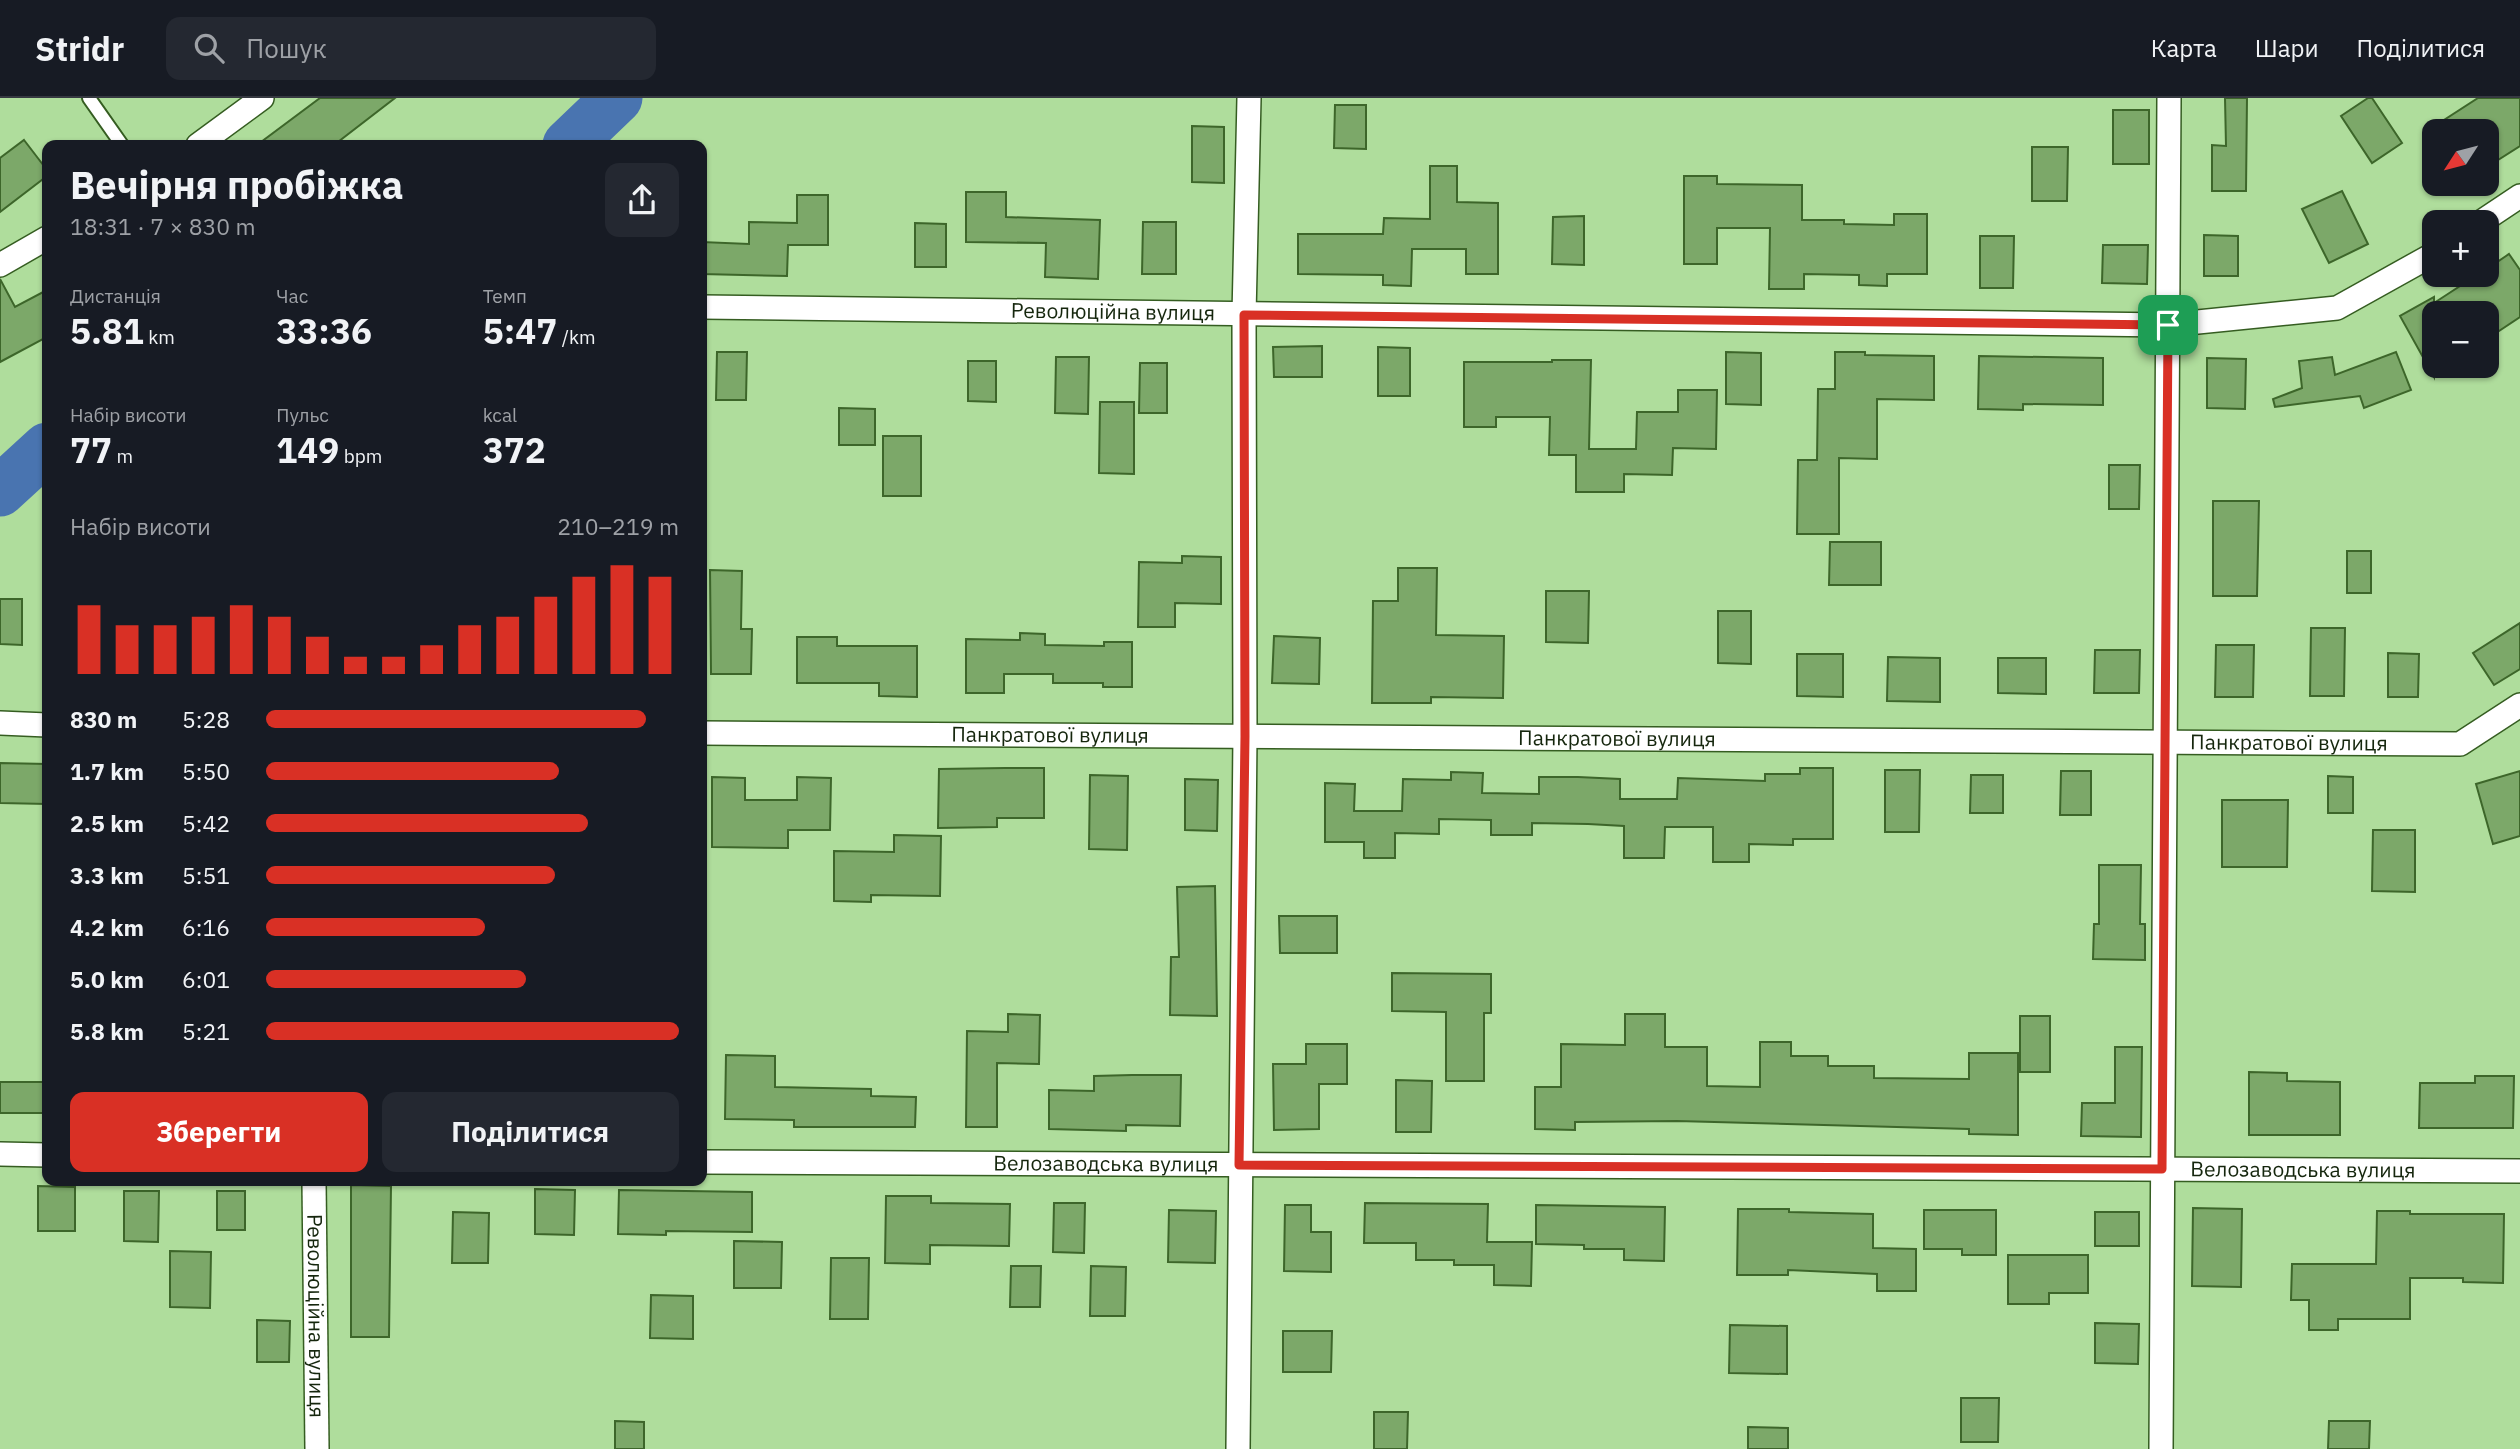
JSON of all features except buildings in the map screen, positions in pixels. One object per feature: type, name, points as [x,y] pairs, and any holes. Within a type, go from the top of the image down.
[{"type":"street","points":[[205,140],[262,98]]},
{"type":"street","points":[[1238,1449],[1245,736],[1244,315],[1249,98]]},
{"type":"street","points":[[2161,1449],[2169,98]]},
{"type":"street","points":[[2499,210],[2520,196]]},
{"type":"street","points":[[0,265],[42,241]]},
{"type":"street","name":"Революційна вулиця","points":[[707,307],[2168,325],[2337,308],[2422,261]]},
{"type":"street","name":"Панкратової вулиця","points":[[707,733],[2460,744],[2520,705]]},
{"type":"street","points":[[0,723],[42,725]]},
{"type":"street","points":[[0,1154],[42,1155]]},
{"type":"street","name":"Велозаводська вулиця","points":[[707,1162],[2520,1171]]},
{"type":"street","name":"Революційна вулиця","points":[[314,1186],[317,1449]]},
{"type":"lane","points":[[89,98],[118,140]]},
{"type":"waterway","points":[[573,140],[617,98]]},
{"type":"waterway","points":[[0,491],[42,453]]},
{"type":"route","points":[[1244,315],[2168,325],[2162,1169],[1239,1165],[1245,736],[1244,315]]}]
